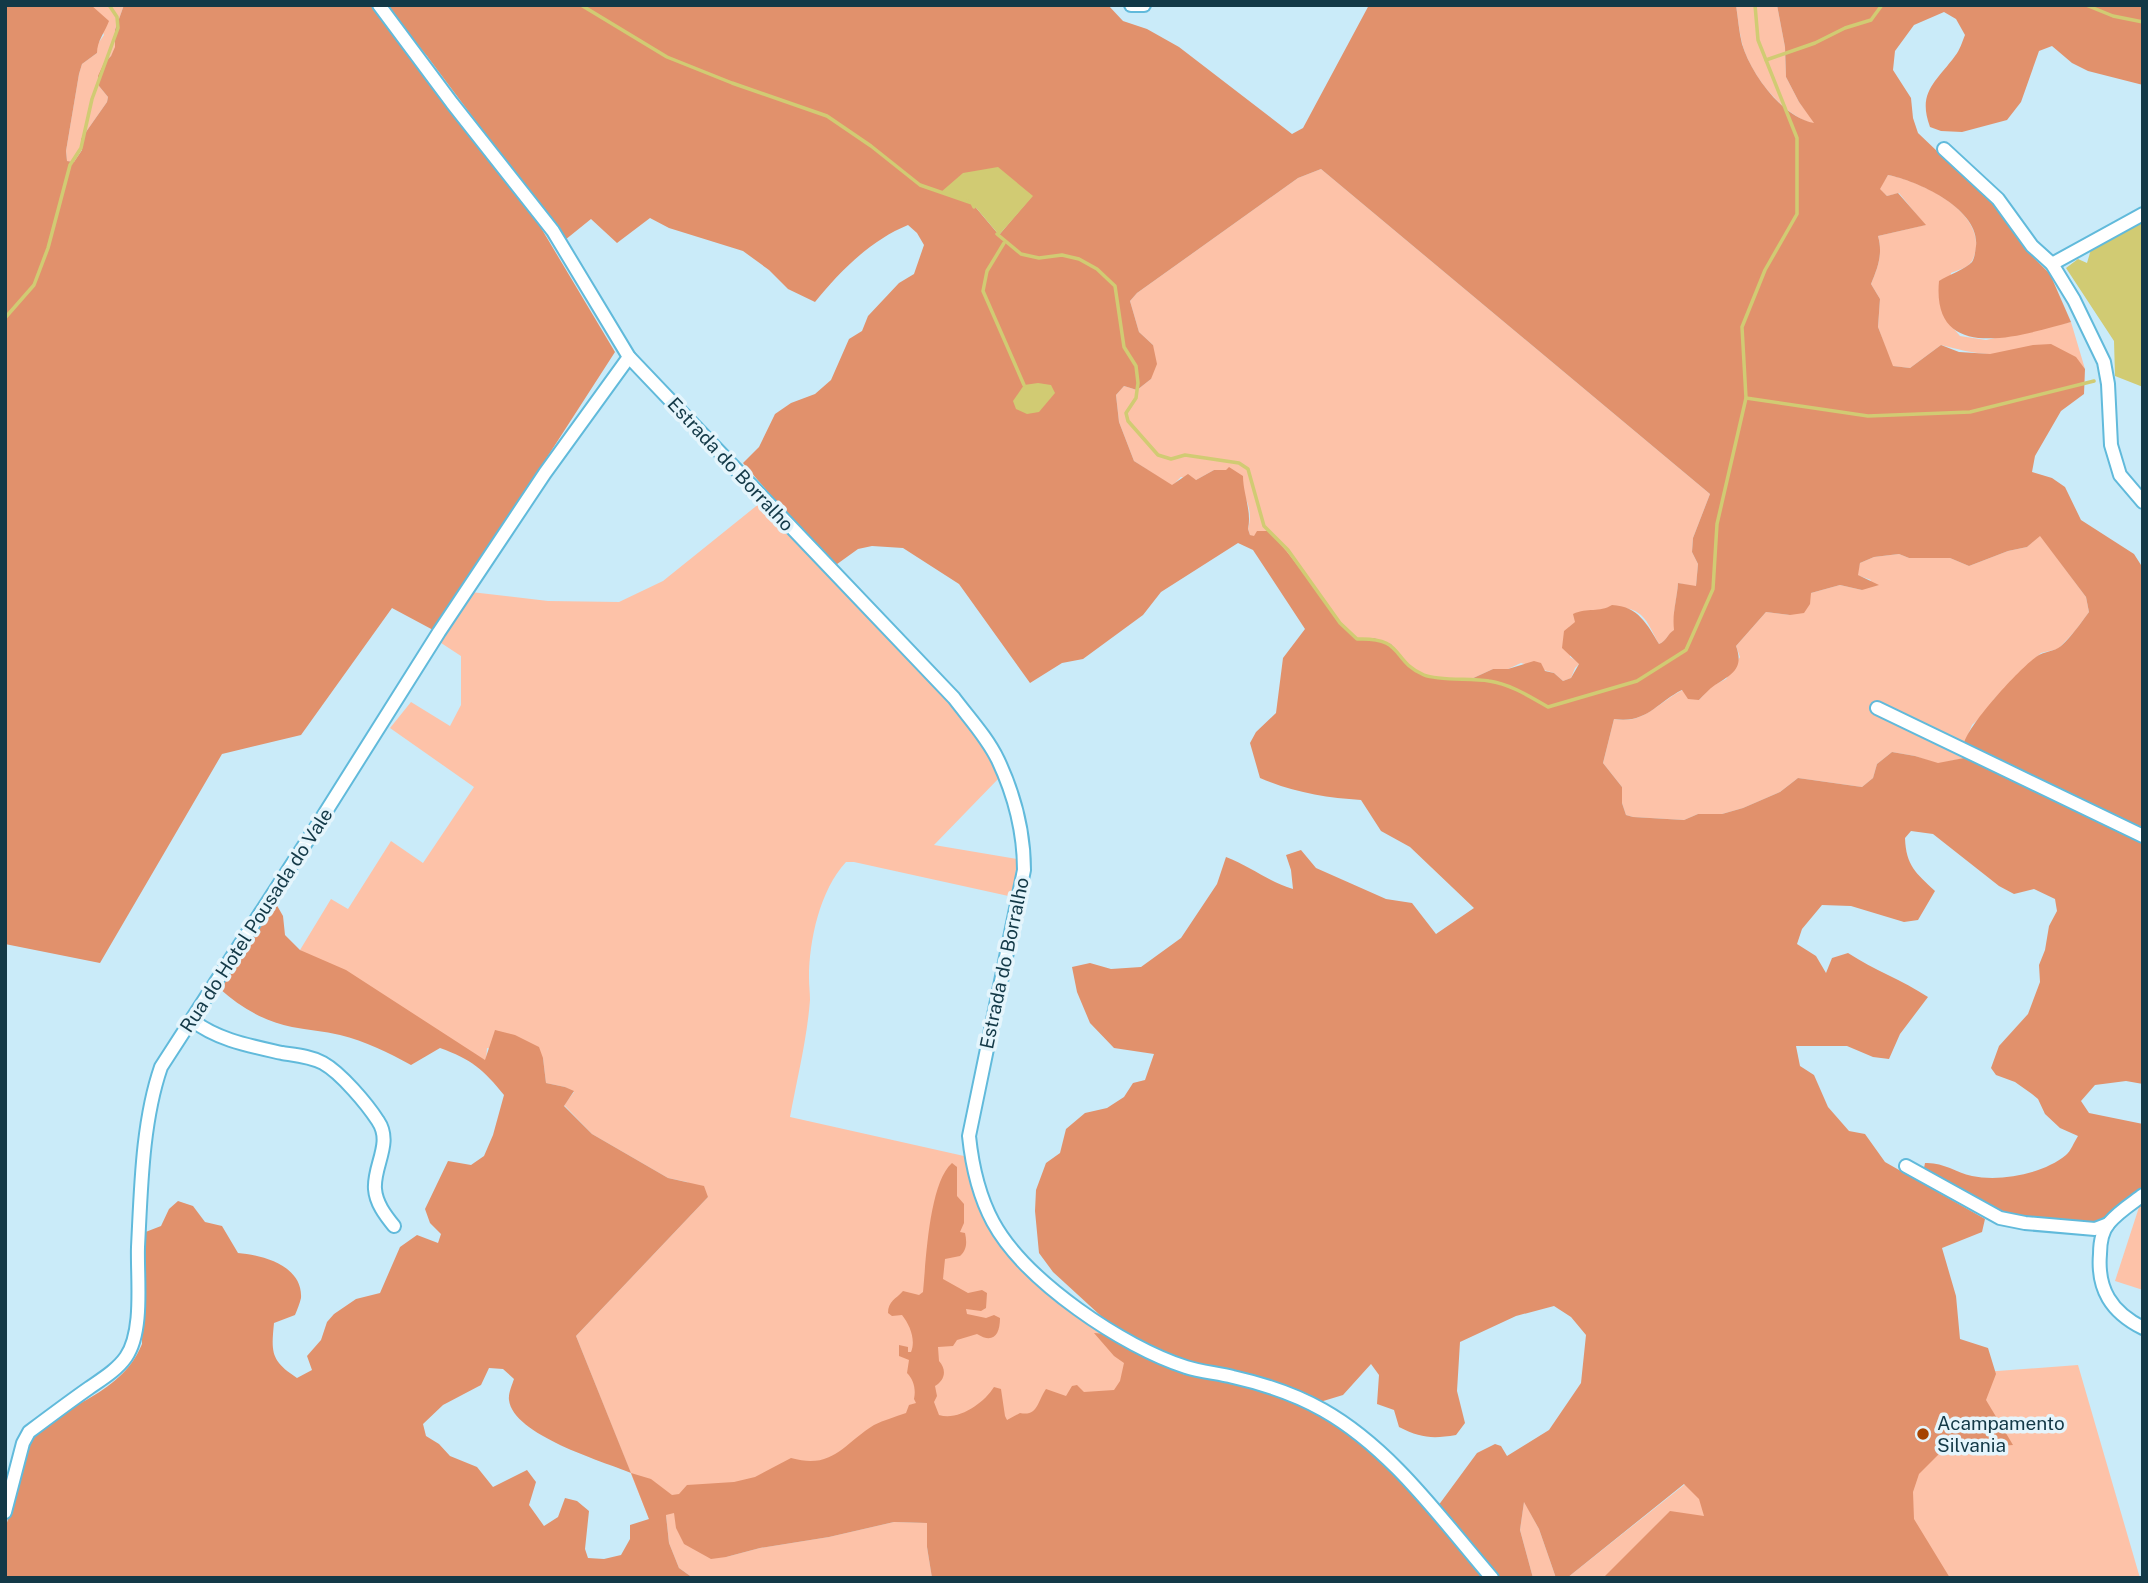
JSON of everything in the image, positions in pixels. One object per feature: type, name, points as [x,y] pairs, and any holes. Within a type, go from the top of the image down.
[{"type":"street","name":"Estrada do Borralho","points":[[379,5],[553,231],[629,357],[954,698],[982,733],[998,759],[1024,843],[1024,870],[969,1136],[971,1161],[982,1194],[993,1222],[1016,1256],[1083,1314],[1155,1354],[1187,1367],[1283,1391],[1323,1410],[1379,1450],[1492,1578]]},
{"type":"street","points":[[1131,5],[1144,5]]},
{"type":"street","points":[[1944,149],[1998,199],[2032,246],[2052,264],[2074,300],[2104,362],[2108,384],[2111,445],[2120,475],[2143,502]]},
{"type":"street","points":[[2052,264],[2143,214]]},
{"type":"street","name":"Rua do Hotel Pousada do Vale","points":[[5,1512],[23,1443],[29,1432],[110,1373],[131,1349],[137,1319],[142,1189],[151,1102],[161,1067],[301,852],[439,632],[545,472],[629,357]]},
{"type":"street","points":[[1877,708],[2143,836]]},
{"type":"street","points":[[192,1020],[215,1035],[312,1058],[336,1073],[380,1124],[384,1136],[374,1188],[377,1201],[394,1226]]},
{"type":"street","points":[[1906,1167],[1992,1215],[2007,1220],[2095,1229],[2108,1224],[2143,1195]]},
{"type":"street","points":[[2108,1224],[2101,1241],[2100,1280],[2121,1315],[2143,1328]]},
{"type":"shaded area","points":[[5,5],[91,5],[109,21],[97,53],[82,64],[79,74],[66,151],[67,161],[74,162],[82,150],[81,139],[107,102],[108,97],[99,86],[98,76],[115,47],[115,30],[124,5],[376,5],[522,196],[615,352],[435,631],[392,608],[301,735],[222,754],[100,963],[5,944]]},
{"type":"shaded area","points":[[91,5],[124,5],[115,30],[116,47],[104,63],[99,86],[108,97],[107,102],[81,139],[82,149],[75,162],[67,161],[66,151],[79,74],[82,64],[97,53],[97,45],[104,35]]},
{"type":"shaded area","points":[[385,5],[1108,5],[1123,21],[1147,29],[1179,47],[1292,134],[1303,128],[1369,5],[1736,5],[1742,44],[1761,81],[1791,113],[1814,123],[1786,77],[1785,47],[1777,5],[2143,5],[2143,85],[2088,71],[2072,63],[2052,46],[2039,51],[2021,102],[2007,120],[1962,132],[1941,131],[1930,127],[1926,105],[1930,88],[1957,54],[1965,35],[1956,19],[1944,12],[1914,25],[1895,51],[1893,70],[1911,98],[1918,133],[2001,212],[2028,252],[2050,274],[2071,322],[2029,333],[1984,338],[1965,335],[1950,325],[1940,308],[1939,281],[1972,262],[1976,246],[1975,233],[1968,220],[1945,199],[1915,183],[1888,175],[1880,189],[1887,196],[1898,193],[1926,225],[1878,236],[1879,260],[1871,284],[1880,299],[1878,327],[1893,366],[1910,368],[1941,345],[1959,352],[1990,354],[2051,344],[2076,357],[2085,369],[2084,394],[2061,411],[2035,456],[2032,472],[2052,478],[2065,487],[2081,520],[2134,554],[2141,565],[2143,563],[2143,830],[1964,744],[1974,724],[2007,685],[2036,657],[2061,646],[2089,612],[2086,597],[2040,536],[2027,547],[2008,551],[1969,566],[1950,558],[1909,558],[1899,554],[1874,557],[1860,563],[1858,575],[1879,585],[1862,590],[1840,585],[1811,593],[1810,604],[1804,613],[1790,615],[1766,612],[1736,646],[1739,660],[1735,670],[1699,700],[1688,699],[1682,690],[1643,715],[1625,720],[1614,719],[1603,763],[1622,787],[1622,803],[1626,815],[1684,820],[1698,814],[1722,814],[1743,808],[1780,792],[1798,778],[1862,787],[1873,778],[1877,764],[1892,752],[1938,763],[1964,758],[2143,842],[2143,1084],[2126,1081],[2095,1085],[2081,1101],[2089,1113],[2143,1124],[2143,1189],[2102,1222],[2011,1215],[1935,1178],[1924,1168],[1925,1163],[1931,1163],[1983,1178],[2021,1175],[2057,1162],[2068,1153],[2078,1136],[2060,1128],[2045,1114],[2038,1099],[2015,1082],[1996,1075],[1991,1068],[1999,1046],[2028,1014],[2040,982],[2039,965],[2049,926],[2057,911],[2055,899],[2034,889],[2014,894],[1999,886],[1933,834],[1911,831],[1905,838],[1907,856],[1917,874],[1935,891],[1918,920],[1904,922],[1851,906],[1822,905],[1802,929],[1797,944],[1816,956],[1826,973],[1832,958],[1848,953],[1928,997],[1900,1034],[1889,1059],[1873,1057],[1847,1046],[1796,1046],[1800,1066],[1814,1075],[1828,1107],[1849,1131],[1865,1134],[1885,1162],[1985,1219],[1982,1232],[1942,1248],[1956,1296],[1960,1339],[1988,1348],[1996,1374],[1986,1400],[2013,1445],[1943,1450],[1919,1474],[1913,1492],[1914,1519],[1950,1578],[1603,1578],[1670,1511],[1704,1516],[1699,1499],[1684,1484],[1567,1578],[1556,1578],[1539,1529],[1524,1502],[1520,1530],[1533,1578],[1499,1578],[1438,1506],[1477,1453],[1495,1444],[1501,1446],[1507,1456],[1549,1430],[1581,1383],[1586,1335],[1571,1317],[1554,1306],[1516,1316],[1460,1342],[1457,1391],[1465,1423],[1456,1435],[1427,1437],[1399,1427],[1394,1410],[1377,1404],[1379,1375],[1371,1364],[1343,1395],[1320,1402],[1265,1379],[1177,1358],[1127,1334],[1101,1316],[1053,1272],[1039,1253],[1035,1211],[1036,1190],[1046,1163],[1060,1153],[1066,1129],[1085,1113],[1107,1108],[1124,1097],[1133,1083],[1145,1080],[1154,1054],[1114,1048],[1090,1023],[1077,992],[1072,967],[1090,963],[1111,969],[1141,967],[1181,938],[1217,884],[1226,857],[1293,889],[1286,855],[1301,850],[1316,868],[1386,899],[1412,903],[1436,934],[1474,908],[1410,847],[1381,831],[1361,800],[1309,794],[1260,778],[1250,743],[1256,732],[1276,713],[1283,658],[1305,629],[1253,550],[1238,543],[1161,592],[1143,615],[1083,659],[1062,663],[1030,683],[959,584],[903,548],[872,546],[858,549],[833,567],[743,463],[759,447],[775,414],[791,403],[815,394],[831,380],[849,339],[862,331],[868,316],[899,283],[914,274],[924,245],[908,225],[869,248],[835,279],[815,302],[788,289],[769,270],[743,251],[669,228],[650,218],[617,243],[591,219],[565,240],[427,56]],"holes":[[[1321,169],[1710,494],[1693,538],[1692,552],[1698,564],[1696,586],[1678,583],[1674,630],[1662,643],[1659,644],[1641,617],[1629,609],[1612,605],[1573,614],[1575,622],[1564,631],[1562,648],[1579,664],[1571,678],[1563,681],[1554,673],[1545,671],[1541,663],[1534,661],[1508,669],[1493,669],[1469,680],[1427,676],[1411,668],[1391,644],[1374,638],[1357,639],[1268,531],[1257,531],[1254,536],[1250,535],[1243,476],[1229,467],[1226,470],[1214,470],[1196,480],[1188,474],[1172,485],[1134,461],[1119,422],[1116,395],[1124,386],[1137,390],[1151,379],[1157,364],[1153,345],[1139,332],[1130,301],[1137,293],[1298,178]],[[942,193],[1032,196],[999,235],[972,203]]]},
{"type":"shaded area","points":[[1736,5],[1777,5],[1785,47],[1786,77],[1799,102],[1816,124],[1792,113],[1760,81],[1742,43]]},
{"type":"shaded area","points":[[998,167],[1033,196],[999,235],[972,203],[941,192],[963,173]]},
{"type":"shaded area","points":[[1321,169],[1710,494],[1693,538],[1692,552],[1698,564],[1696,587],[1678,583],[1674,612],[1675,630],[1662,643],[1659,644],[1649,625],[1633,610],[1605,609],[1569,627],[1570,657],[1580,663],[1571,678],[1563,681],[1554,673],[1521,663],[1508,669],[1493,669],[1469,680],[1427,676],[1411,668],[1391,644],[1374,638],[1357,639],[1340,623],[1262,531],[1258,531],[1254,537],[1250,535],[1248,505],[1226,470],[1214,470],[1196,480],[1181,477],[1172,486],[1134,461],[1119,422],[1116,395],[1124,386],[1137,390],[1151,379],[1153,345],[1139,332],[1130,301],[1137,293],[1298,178]]},
{"type":"shaded area","points":[[1888,175],[1916,183],[1946,199],[1968,221],[1975,234],[1976,248],[1971,262],[1951,273],[1947,321],[1960,336],[1986,340],[2071,322],[2085,369],[2075,358],[2053,349],[1988,354],[1941,345],[1910,368],[1892,366],[1878,327],[1880,299],[1871,284],[1879,260],[1878,236],[1925,225],[1899,193],[1887,196],[1879,189]]},
{"type":"shaded area","points":[[2143,219],[2143,387],[2115,376],[2114,341],[2066,268],[2078,259],[2087,263],[2092,246]]},
{"type":"shaded area","points":[[1024,385],[1051,385],[1055,393],[1039,412],[1027,414],[1016,409],[1013,401]]},
{"type":"shaded area","points":[[760,503],[960,713],[982,743],[1000,777],[934,845],[1017,859],[1013,897],[846,862],[829,887],[814,932],[809,978],[809,1015],[790,1117],[964,1156],[994,1235],[1016,1264],[1102,1335],[1148,1359],[1127,1398],[726,1557],[894,1522],[928,1523],[927,1547],[932,1578],[693,1578],[679,1568],[669,1543],[666,1515],[649,1519],[576,1336],[708,1197],[687,1182],[668,1178],[592,1134],[564,1105],[574,1092],[546,1083],[543,1058],[487,1048],[486,1061],[300,950],[331,899],[348,909],[391,841],[423,863],[474,787],[390,728],[411,702],[450,726],[461,705],[461,656],[438,641],[471,592],[548,601],[619,602],[663,581]]},
{"type":"shaded area","points":[[2040,535],[2086,597],[2089,612],[2058,649],[2041,653],[1994,699],[1988,710],[1972,725],[1964,744],[1964,758],[1938,764],[1892,752],[1877,764],[1873,778],[1862,787],[1798,778],[1780,792],[1722,814],[1698,814],[1684,820],[1626,815],[1622,803],[1622,787],[1603,763],[1614,719],[1625,720],[1642,716],[1683,690],[1699,700],[1712,686],[1726,679],[1740,657],[1736,646],[1766,612],[1790,615],[1811,593],[1840,585],[1862,590],[1871,580],[1857,575],[1860,563],[1874,557],[1899,554],[1909,558],[1950,558],[1969,566],[2008,551],[2027,547]]},
{"type":"shaded area","points":[[275,902],[283,916],[285,935],[300,950],[346,970],[485,1060],[495,1030],[515,1035],[539,1047],[546,1083],[574,1091],[564,1106],[592,1134],[668,1178],[704,1186],[708,1197],[576,1336],[631,1473],[651,1479],[672,1495],[679,1494],[687,1485],[734,1482],[755,1477],[791,1458],[817,1461],[828,1458],[874,1425],[906,1413],[909,1405],[916,1403],[914,1385],[907,1373],[909,1360],[899,1356],[899,1345],[908,1347],[908,1352],[911,1352],[911,1333],[902,1315],[892,1316],[888,1309],[903,1291],[919,1295],[923,1292],[927,1243],[934,1204],[944,1173],[952,1163],[957,1167],[957,1196],[964,1204],[964,1223],[960,1232],[965,1233],[966,1243],[960,1256],[945,1259],[943,1279],[968,1293],[982,1290],[987,1293],[986,1308],[981,1311],[966,1309],[967,1314],[986,1318],[994,1315],[1000,1318],[999,1329],[991,1338],[977,1334],[957,1340],[953,1346],[938,1347],[939,1361],[944,1371],[941,1381],[935,1386],[937,1396],[934,1402],[939,1415],[963,1413],[984,1399],[994,1387],[1001,1389],[1007,1420],[1034,1410],[1046,1389],[1066,1396],[1072,1386],[1077,1385],[1084,1392],[1114,1390],[1120,1381],[1124,1363],[1114,1356],[1094,1333],[1106,1334],[1185,1375],[1221,1378],[1256,1388],[1305,1407],[1346,1429],[1366,1444],[1403,1480],[1488,1578],[932,1578],[927,1547],[927,1523],[894,1522],[711,1559],[684,1544],[676,1528],[674,1513],[666,1515],[669,1543],[679,1568],[693,1578],[5,1578],[5,1530],[28,1445],[55,1419],[103,1389],[132,1363],[142,1344],[143,1233],[161,1226],[169,1209],[178,1201],[193,1206],[205,1222],[222,1226],[238,1253],[259,1256],[280,1264],[296,1278],[301,1298],[295,1315],[274,1323],[273,1349],[282,1366],[297,1378],[312,1370],[307,1356],[321,1340],[327,1322],[334,1314],[356,1299],[380,1293],[400,1247],[417,1235],[438,1243],[441,1234],[430,1223],[425,1209],[448,1161],[471,1165],[484,1156],[493,1135],[504,1095],[483,1072],[460,1056],[440,1048],[411,1065],[349,1038],[292,1027],[263,1018],[244,1008],[220,989]],"holes":[[[489,1368],[503,1369],[514,1379],[509,1400],[514,1413],[542,1435],[561,1445],[631,1473],[649,1519],[630,1525],[630,1539],[621,1555],[604,1559],[588,1558],[585,1549],[589,1511],[577,1501],[565,1498],[558,1517],[544,1526],[529,1505],[536,1482],[527,1470],[493,1487],[477,1467],[450,1456],[439,1444],[426,1436],[423,1424],[443,1405],[481,1385]]]},
{"type":"shaded area","points":[[2141,1201],[2143,1202],[2143,1290],[2115,1281]]},
{"type":"shaded area","name":"Acampamento Silvania","points":[[2078,1365],[2140,1578],[1567,1578],[1810,1385]]},
{"type":"shaded area","points":[[1524,1501],[1539,1529],[1556,1578],[1533,1578],[1520,1530]]},
{"type":"waterway","points":[[5,318],[34,285],[48,248],[70,165],[81,148],[92,99],[118,28],[117,17],[109,5]]},
{"type":"waterway","points":[[581,5],[667,57],[827,116],[871,146],[920,185],[972,203],[974,207]]},
{"type":"waterway","points":[[997,234],[1021,254],[1039,258],[1062,255],[1079,259],[1097,269],[1115,286],[1124,347],[1136,366],[1138,383],[1136,398],[1126,413],[1128,421],[1158,455],[1171,459],[1185,455],[1239,463],[1248,469],[1264,526],[1288,550],[1340,623],[1357,639],[1372,639],[1391,646],[1406,663],[1424,675],[1497,683],[1519,691],[1548,707],[1637,681],[1686,650],[1713,589],[1717,524],[1746,398],[1742,327],[1765,270],[1797,214],[1797,138],[1758,40],[1755,5]]},
{"type":"waterway","points":[[1766,60],[1871,20],[1882,5]]},
{"type":"waterway","points":[[2086,5],[2113,16],[2143,22]]},
{"type":"waterway","points":[[1004,243],[987,271],[983,291],[1024,385]]},
{"type":"waterway","points":[[1746,398],[1868,416],[1970,412],[2094,381]]},
{"type":"place","name":"Acampamento Silvania","points":[[1923,1434]]}]
